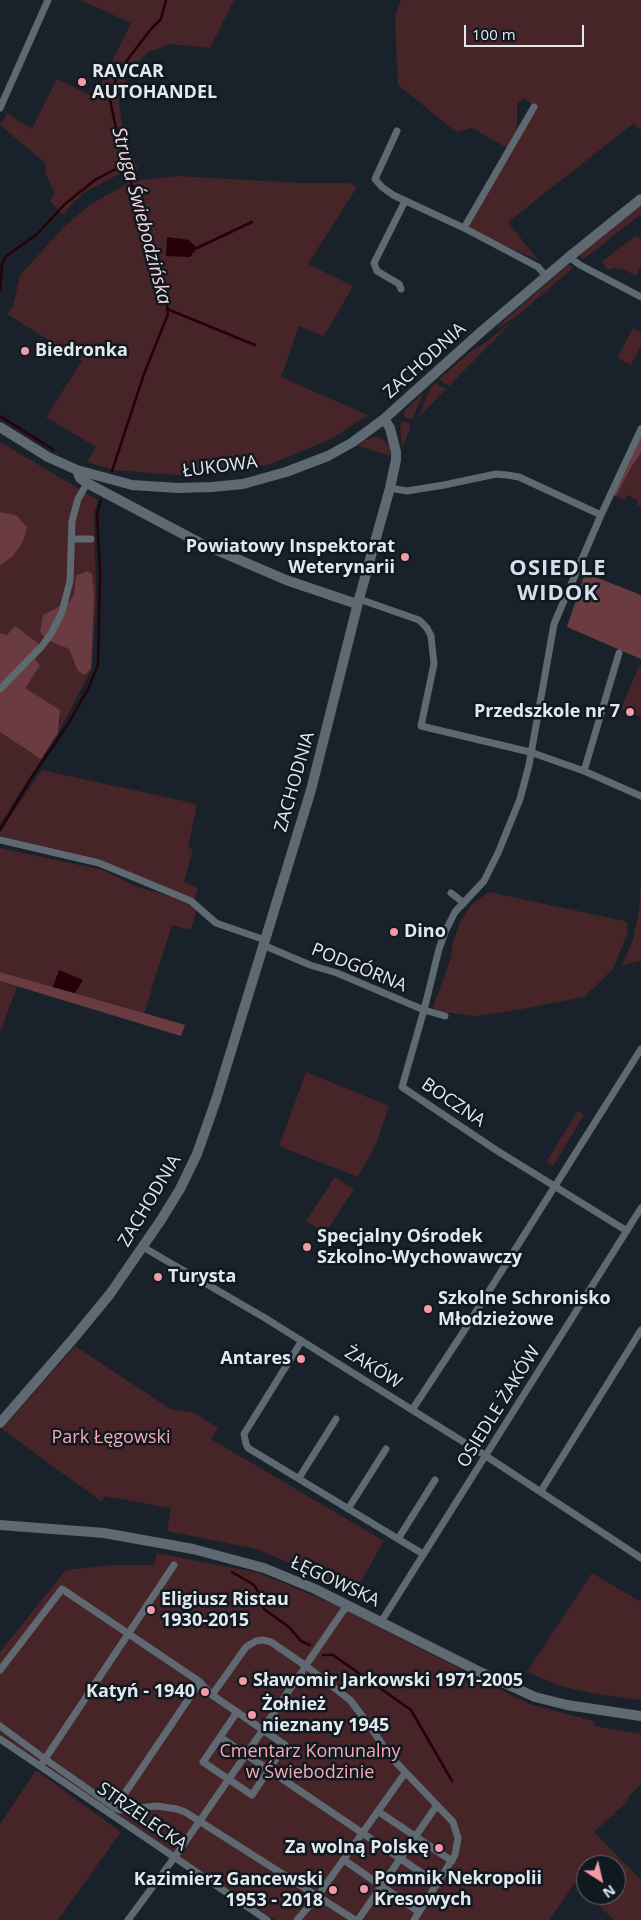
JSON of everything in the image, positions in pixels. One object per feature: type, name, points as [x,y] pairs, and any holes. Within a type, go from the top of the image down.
[{"type":"street","points":[[0,108],[48,0]]},
{"type":"street","points":[[464,228],[534,107]]},
{"type":"street","points":[[397,131],[375,179],[392,195],[464,228],[538,267],[546,276]]},
{"type":"street","name":"ZACHODNIA","points":[[0,1423],[110,1294],[180,1189],[196,1154],[216,1100],[319,762],[358,601],[390,488],[396,452],[393,435],[384,419],[569,256],[641,198]]},
{"type":"street","points":[[401,289],[399,284],[377,271],[374,263],[405,201]]},
{"type":"street","points":[[569,256],[580,265],[641,297]]},
{"type":"street","name":"ŁUKOWA","points":[[0,426],[48,457],[78,470],[113,481],[150,486],[195,488],[243,484],[286,472],[328,456],[353,442],[384,419]]},
{"type":"street","points":[[424,1010],[445,932],[455,912],[484,881],[520,799],[527,772],[554,624],[641,429]]},
{"type":"street","points":[[78,470],[80,478],[87,483],[200,543],[286,580],[419,620],[427,628],[431,636],[434,664],[421,726],[530,752],[584,771],[641,796]]},
{"type":"street","points":[[390,488],[407,491],[496,474],[507,475],[519,477],[601,515]]},
{"type":"street","points":[[0,690],[36,652],[56,625],[68,594],[74,512],[87,483]]},
{"type":"street","points":[[71,539],[91,539]]},
{"type":"street","points":[[584,771],[619,653]]},
{"type":"street","name":"PODGÓRNA","points":[[0,840],[99,863],[191,901],[216,923],[224,927],[424,1010],[445,1016]]},
{"type":"street","points":[[451,893],[464,903]]},
{"type":"street","name":"BOCZNA","points":[[424,1010],[402,1087],[554,1186]]},
{"type":"street","points":[[412,1410],[462,1334],[641,1049]]},
{"type":"street","points":[[554,1186],[627,1231]]},
{"type":"street","name":"OSIEDLE ŻAKÓW","points":[[382,1622],[641,1208]]},
{"type":"street","name":"ŻAKÓW","points":[[143,1246],[486,1456],[641,1558]]},
{"type":"street","points":[[540,1491],[641,1330]]},
{"type":"street","points":[[301,1342],[244,1434],[248,1448],[423,1554]]},
{"type":"street","points":[[299,1478],[336,1419]]},
{"type":"street","points":[[348,1509],[386,1449]]},
{"type":"street","points":[[398,1539],[436,1480]]},
{"type":"street","name":"ŁĘGOWSKA","points":[[0,1525],[104,1532],[193,1549],[264,1568],[290,1577],[478,1671],[535,1696],[567,1705],[641,1716]]},
{"type":"street","points":[[43,1762],[174,1565]]},
{"type":"street","points":[[0,1670],[62,1589],[200,1682],[212,1695],[264,1728],[285,1745],[252,1795],[203,1762],[237,1712]]},
{"type":"street","points":[[128,1920],[174,1858],[348,1606]]},
{"type":"street","points":[[212,1695],[246,1647],[256,1641],[263,1640],[271,1642],[304,1669],[350,1700],[389,1755],[450,1818],[456,1830],[458,1843],[452,1861],[414,1920]]},
{"type":"street","points":[[115,1808],[200,1682]]},
{"type":"street","points":[[0,1726],[43,1762],[115,1808],[120,1810],[157,1806],[185,1812],[317,1897],[357,1920],[437,1804]]},
{"type":"street","points":[[220,1737],[438,1884]]},
{"type":"street","name":"STRZELECKA","points":[[0,1739],[43,1762],[174,1858],[267,1920]]},
{"type":"street","points":[[297,1920],[317,1897],[405,1773]]},
{"type":"street","points":[[379,1812],[452,1861]]},
{"type":"street","points":[[344,1860],[419,1912]]},
{"type":"green space","points":[[80,0],[234,0],[210,48],[170,44],[149,52],[130,69],[126,76],[119,103],[123,132],[138,169],[121,173],[83,193],[62,215],[50,200],[55,194],[46,175],[45,163],[0,125],[7,113],[32,129],[57,79],[94,97],[131,23]]},
{"type":"green space","points":[[401,0],[641,0],[641,130],[634,123],[508,222],[538,260],[473,232],[469,226],[477,209],[537,108],[524,98],[517,104],[517,126],[507,148],[472,128],[456,132],[398,85],[395,16]]},
{"type":"green space","points":[[178,176],[298,183],[349,183],[357,187],[308,264],[353,286],[324,336],[299,326],[281,377],[368,415],[331,439],[271,464],[222,473],[177,475],[113,470],[87,462],[96,447],[46,417],[82,361],[7,314],[13,306],[20,275],[65,226],[88,206],[131,181]]},
{"type":"green space","points":[[641,205],[641,214],[584,259],[581,258],[580,254]]},
{"type":"green space","points":[[635,236],[641,239],[641,266],[636,276],[625,270],[613,268],[609,270],[601,262]]},
{"type":"green space","points":[[568,265],[574,267],[517,316],[499,328],[498,326]]},
{"type":"green space","points":[[514,320],[449,386],[439,379],[469,353]]},
{"type":"green space","points":[[633,328],[641,333],[641,346],[631,365],[617,358]]},
{"type":"green space","points":[[435,383],[446,389],[418,418],[431,387]]},
{"type":"green space","points":[[424,392],[412,419],[405,418],[404,413],[407,408]]},
{"type":"green space","points":[[402,422],[409,423],[410,428],[402,448],[400,427]]},
{"type":"green space","points":[[375,437],[381,438],[389,445],[391,456],[358,446],[365,440]]},
{"type":"green space","points":[[0,442],[98,500],[94,513],[96,596],[92,669],[58,733],[60,710],[24,688],[40,666],[34,659],[18,674],[7,635],[0,633],[0,566],[5,563],[16,515],[0,512]],"holes":[[[74,582],[77,669],[69,649],[47,640],[62,606],[70,601],[74,594]]]},
{"type":"green space","points":[[641,453],[641,507],[637,505],[639,501],[627,495],[625,500],[616,496]]},
{"type":"green space","points":[[639,666],[641,667],[641,717],[621,709]]},
{"type":"green space","points":[[0,732],[5,735],[58,733],[0,824]]},
{"type":"green space","points":[[42,770],[197,804],[188,848],[193,849],[184,882],[198,888],[194,900],[98,860],[0,836],[0,831]]},
{"type":"green space","points":[[0,848],[103,870],[135,886],[189,902],[197,909],[191,930],[172,925],[144,1013],[75,993],[82,980],[59,971],[53,987],[0,972]]},
{"type":"green space","points":[[641,878],[641,961],[622,965],[633,940],[639,911]]},
{"type":"green space","points":[[489,892],[624,921],[628,924],[627,934],[613,969],[584,997],[476,1016],[437,1011],[433,1007],[450,961],[453,943],[460,922],[471,905]]},
{"type":"green space","points":[[354,961],[384,973],[386,975],[385,984],[346,968]]},
{"type":"green space","points":[[0,981],[17,987],[0,1032]]},
{"type":"green space","points":[[306,1072],[389,1106],[376,1144],[358,1177],[279,1146]]},
{"type":"green space","points":[[578,1111],[584,1115],[553,1166],[546,1162]]},
{"type":"green space","points":[[335,1177],[354,1189],[325,1233],[306,1221]]},
{"type":"green space","name":"Park Łęgowski","points":[[75,1346],[170,1409],[195,1413],[218,1428],[211,1439],[384,1541],[353,1595],[302,1568],[256,1549],[167,1531],[171,1508],[104,1496],[102,1502],[2,1429]]},
{"type":"green space","name":"Cmentarz Komunalny w Świebodzinie","points":[[157,1553],[259,1573],[336,1605],[529,1704],[594,1721],[594,1726],[641,1734],[641,1784],[627,1798],[629,1800],[594,1832],[617,1855],[576,1855],[576,1884],[549,1920],[275,1920],[126,1822],[0,1734],[0,1652],[66,1570],[112,1565],[154,1565]]},
{"type":"green space","points":[[592,1573],[641,1602],[641,1700],[596,1694],[560,1686],[527,1672]]},
{"type":"green space","points":[[36,1770],[121,1832],[58,1920],[0,1920],[0,1824]]},
{"type":"green space","name":"Cmentarz Komunalny w Świebodzinie","points":[[626,1865],[641,1880],[641,1920],[614,1920],[598,1905],[626,1905]]},
{"type":"shaded area","points":[[167,237],[189,240],[197,248],[190,257],[166,256]]},
{"type":"shaded area","points":[[641,436],[641,453],[616,496],[613,495]]},
{"type":"shaded area","points":[[0,512],[16,515],[27,527],[23,541],[13,556],[0,566]]},
{"type":"shaded area","points":[[87,571],[92,574],[94,595],[91,668],[86,674],[82,674],[77,669],[69,649],[47,640],[40,632],[43,615],[70,601],[74,594],[76,576]]},
{"type":"shaded area","points":[[585,573],[641,595],[641,659],[567,627]]},
{"type":"shaded area","points":[[15,626],[39,644],[18,674],[35,659],[40,666],[25,688],[60,710],[58,733],[41,759],[0,732],[0,633],[7,635]]},
{"type":"shaded area","points":[[59,970],[83,980],[75,993],[53,987]]},
{"type":"shaded area","points":[[0,972],[185,1025],[181,1036],[0,981]]},
{"type":"waterway","name":"Struga Świebodzińska","points":[[112,471],[144,374],[168,314],[166,298],[119,142],[110,100],[118,72],[161,19],[166,0]]},
{"type":"waterway","points":[[0,290],[2,264],[5,257],[37,234],[65,204],[95,180],[127,163]]},
{"type":"waterway","points":[[197,248],[252,222]]},
{"type":"waterway","points":[[167,309],[255,345]]},
{"type":"waterway","points":[[0,416],[54,450]]},
{"type":"waterway","name":"Struga Świebodzińska","points":[[0,830],[30,780],[68,724],[89,687],[98,665],[100,572],[97,513],[101,500]]},
{"type":"waterway","points":[[232,1572],[254,1585],[262,1599],[264,1609],[289,1627],[301,1641],[310,1645]]},
{"type":"waterway","points":[[323,1655],[333,1655],[411,1710],[452,1781]]},
{"type":"place","name":"RAVCAR AUTOHANDEL","points":[[82,82]]},
{"type":"place","name":"Biedronka","points":[[25,351]]},
{"type":"place","name":"Powiatowy Inspektorat Weterynarii","points":[[405,557]]},
{"type":"place","name":"Przedszkole nr 7","points":[[630,712]]},
{"type":"place","name":"Dino","points":[[394,932]]},
{"type":"place","name":"Specjalny Ośrodek Szkolno-Wychowawczy","points":[[307,1247]]},
{"type":"place","name":"Turysta","points":[[158,1277]]},
{"type":"place","name":"Szkolne Schronisko Młodzieżowe","points":[[428,1309]]},
{"type":"place","name":"Antares","points":[[301,1359]]},
{"type":"place","name":"Eligiusz Ristau 1930-2015","points":[[151,1610]]},
{"type":"place","name":"Sławomir Jarkowski 1971-2005","points":[[243,1681]]},
{"type":"place","name":"Katyń - 1940","points":[[205,1692]]},
{"type":"place","name":"Żołnież nieznany 1945","points":[[252,1715]]},
{"type":"place","name":"Za wolną Polskę","points":[[439,1848]]},
{"type":"place","name":"Pomnik Nekropolii Kresowych","points":[[364,1889]]},
{"type":"place","name":"Kazimierz Gancewski 1953 - 2018","points":[[333,1890]]},
{"type":"district","name":"OSIEDLE WIDOK","points":[[558,582]]}]
